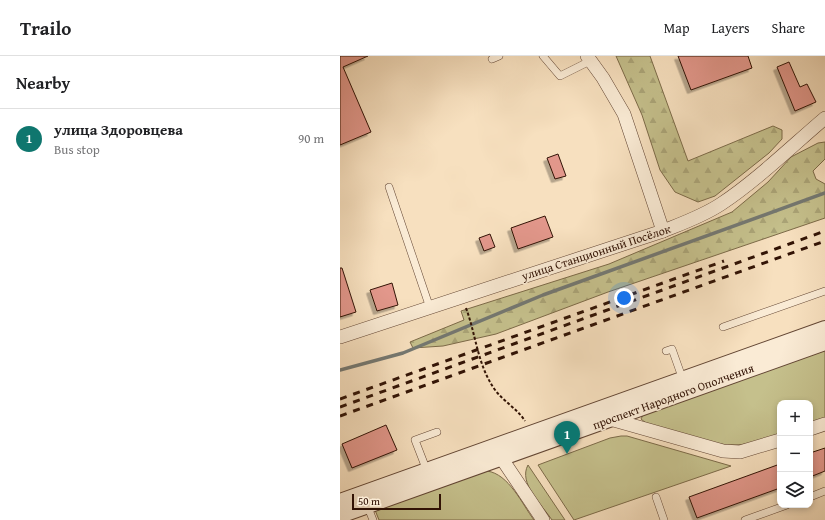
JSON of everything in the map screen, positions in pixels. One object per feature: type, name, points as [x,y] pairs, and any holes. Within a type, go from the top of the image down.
[{"type":"street","points":[[588,59],[603,78],[624,114],[663,231]]},
{"type":"street","name":"улица Станционный Посёлок","points":[[340,336],[663,231],[702,215],[721,204],[825,118]]},
{"type":"street","name":"проспект Народного Ополчения","points":[[341,507],[370,513],[497,453],[683,380],[825,329]]},
{"type":"street","name":"проспект Народного Ополчения","points":[[341,507],[426,471],[497,453],[610,419],[825,342]]},
{"type":"street","points":[[610,419],[723,451],[740,452],[752,450],[777,441]]},
{"type":"street","points":[[813,428],[825,424]]},
{"type":"street","points":[[497,453],[543,520]]},
{"type":"lane","points":[[492,59],[499,56]]},
{"type":"lane","points":[[543,56],[560,76],[588,59]]},
{"type":"lane","points":[[389,188],[430,308]]},
{"type":"lane","points":[[723,327],[825,291]]},
{"type":"lane","points":[[666,351],[672,349],[683,380]]},
{"type":"lane","points":[[426,471],[415,440],[437,432]]},
{"type":"lane","points":[[813,496],[825,491]]},
{"type":"lane","points":[[656,498],[664,520]]},
{"type":"lane","points":[[745,520],[779,508]]},
{"type":"path","points":[[469,317],[473,326],[476,350],[486,374],[498,394],[522,417],[527,424]]},
{"type":"green space","points":[[616,56],[650,56],[688,161],[773,126],[782,130],[782,139],[769,153],[715,196],[698,202],[675,192],[660,170],[642,115]]},
{"type":"green space","points":[[825,142],[825,159],[813,171],[816,179],[825,184],[825,218],[608,292],[496,334],[443,346],[413,348],[410,342],[464,320],[461,311],[609,264],[732,212],[768,182],[791,157],[818,143]]},
{"type":"green space","points":[[825,349],[825,418],[813,422],[813,400],[777,400],[777,435],[752,443],[725,445],[690,437],[646,423],[641,419],[643,415]]},
{"type":"green space","points":[[627,436],[731,466],[574,520],[538,465],[610,438]]},
{"type":"green space","points":[[528,465],[565,520],[552,520],[532,494],[526,479]]},
{"type":"green space","points":[[487,471],[495,473],[508,484],[520,498],[534,520],[379,520],[375,510]]},
{"type":"building","points":[[340,56],[368,56],[343,67],[371,132],[340,145]]},
{"type":"building","points":[[678,56],[748,56],[752,68],[691,90]]},
{"type":"building","points":[[789,62],[800,87],[807,84],[816,102],[795,111],[777,67]]},
{"type":"building","points":[[558,154],[566,176],[555,179],[547,158]]},
{"type":"building","points":[[545,216],[553,237],[518,249],[511,228]]},
{"type":"building","points":[[490,234],[495,247],[484,251],[479,238]]},
{"type":"building","points":[[340,268],[342,268],[356,312],[340,317]]},
{"type":"building","points":[[392,283],[398,305],[377,311],[370,290]]},
{"type":"building","points":[[386,425],[397,450],[352,468],[342,444]]},
{"type":"building","points":[[825,448],[825,471],[813,476],[813,472],[813,452]]},
{"type":"building","points":[[777,465],[777,489],[697,518],[689,497]]},
{"type":"waterway","points":[[340,370],[403,353],[543,295],[825,193]]},
{"type":"railway","points":[[340,407],[825,231]]},
{"type":"railway","points":[[340,416],[825,241]]},
{"type":"railway","points":[[340,399],[724,261]]},
{"type":"place","name":"улица Здоровцева","points":[[567,454]]}]
